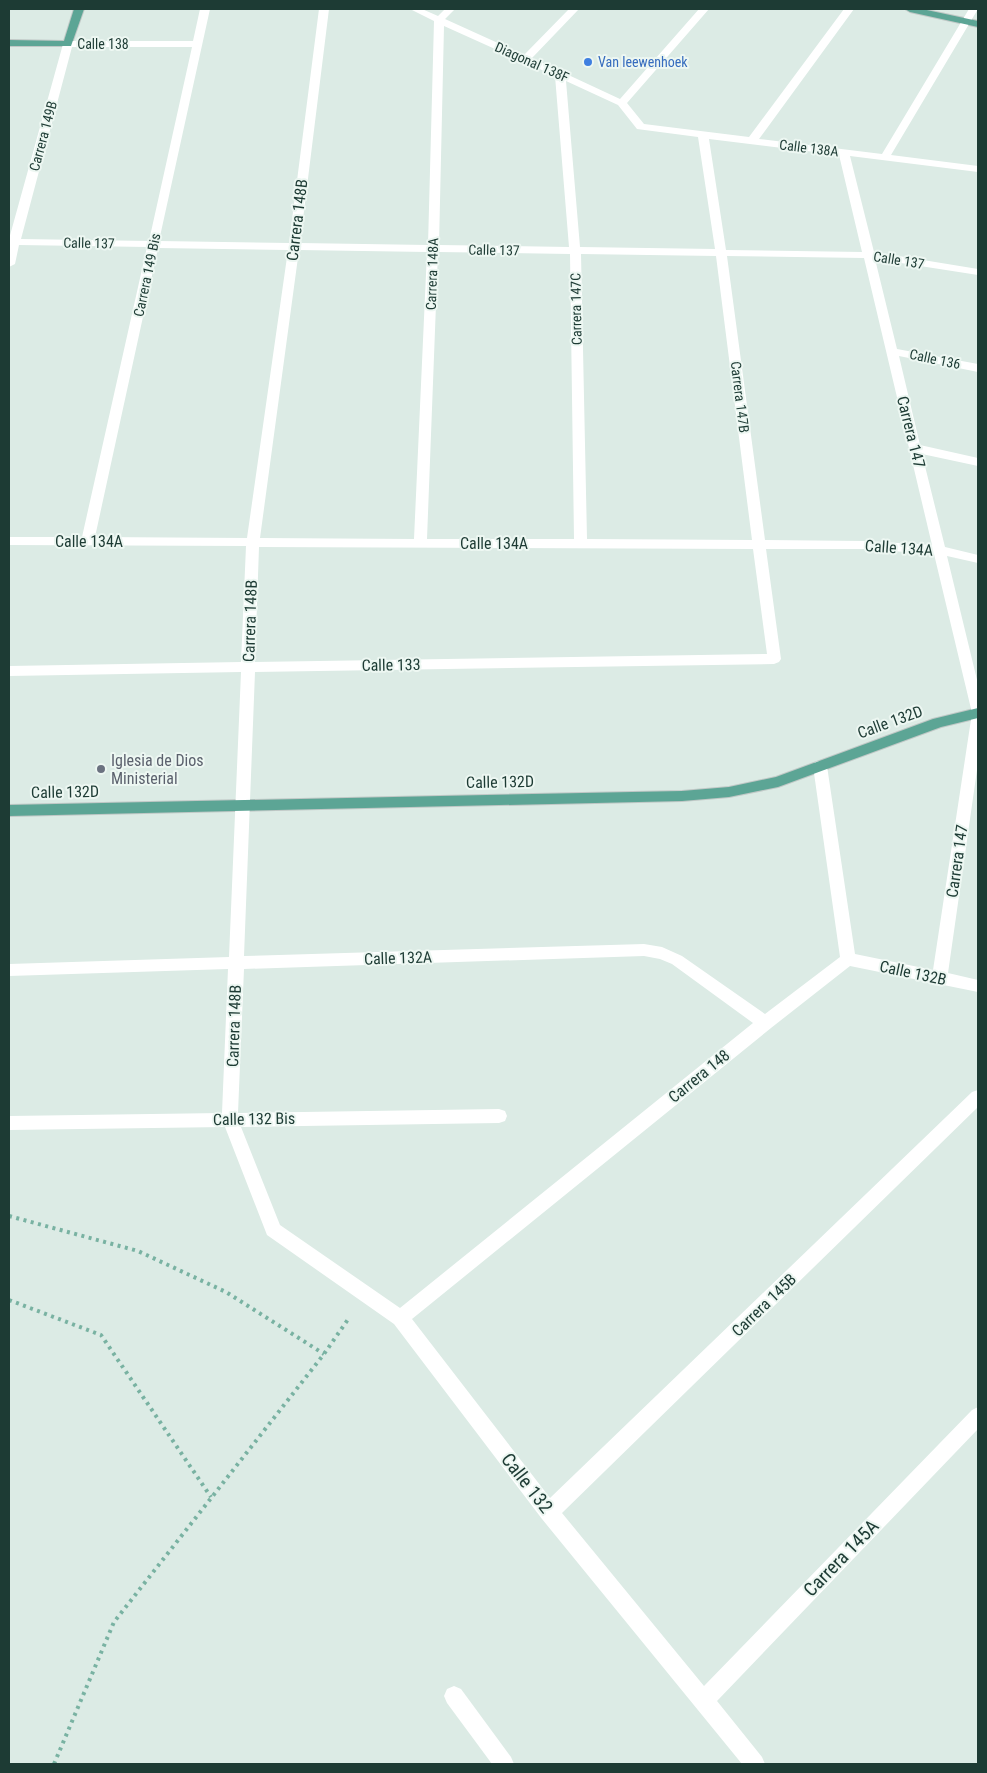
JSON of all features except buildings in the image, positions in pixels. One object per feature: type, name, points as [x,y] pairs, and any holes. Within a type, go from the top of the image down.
[{"type":"main road","name":"Carrera 149B","points":[[68,44],[79,9]]},
{"type":"main road","points":[[910,9],[978,24]]},
{"type":"main road","name":"Calle 138","points":[[9,43],[68,44]]},
{"type":"main road","name":"Calle 132D","points":[[9,811],[682,796],[729,792],[768,784],[938,723],[978,713]]},
{"type":"street","name":"Carrera 149 Bis","points":[[88,541],[205,9]]},
{"type":"street","name":"Carrera 148B","points":[[273,1230],[230,1120],[253,542],[294,246],[324,9]]},
{"type":"street","name":"Diagonal 138F","points":[[415,9],[622,103],[641,127]]},
{"type":"street","points":[[438,20],[450,9]]},
{"type":"street","points":[[526,59],[574,9]]},
{"type":"street","points":[[622,103],[704,9]]},
{"type":"street","points":[[752,140],[849,9]]},
{"type":"street","points":[[885,157],[974,9]]},
{"type":"street","name":"Carrera 148A","points":[[420,543],[433,249],[438,20]]},
{"type":"street","name":"Calle 138","points":[[68,44],[198,44]]},
{"type":"street","name":"Carrera 149B","points":[[9,264],[12,242],[68,44]]},
{"type":"street","name":"Carrera 147C","points":[[560,75],[575,251],[581,544]]},
{"type":"street","name":"Calle 138A","points":[[641,127],[978,168]]},
{"type":"street","name":"Carrera 147B","points":[[704,134],[774,659]]},
{"type":"street","name":"Carrera 147","points":[[844,152],[978,713],[940,978]]},
{"type":"street","name":"Calle 137","points":[[12,242],[869,255],[978,272]]},
{"type":"street","name":"Calle 136","points":[[891,350],[978,368]]},
{"type":"street","points":[[915,448],[978,462]]},
{"type":"street","name":"Calle 134A","points":[[9,541],[864,545],[939,550],[978,559]]},
{"type":"street","name":"Calle 133","points":[[9,671],[774,659]]},
{"type":"street","points":[[820,766],[848,959]]},
{"type":"street","name":"Calle 132A","points":[[9,970],[644,950],[662,953],[676,960],[765,1023]]},
{"type":"street","name":"Calle 132B","points":[[848,959],[978,986]]},
{"type":"street","name":"Carrera 148","points":[[400,1318],[765,1023],[848,959]]},
{"type":"street","name":"Carrera 145B","points":[[549,1512],[978,1097]]},
{"type":"street","name":"Calle 132 Bis","points":[[9,1123],[499,1116]]},
{"type":"street","name":"Calle 132","points":[[273,1230],[400,1318],[549,1512],[755,1764]]},
{"type":"street","name":"Carrera 145A","points":[[703,1701],[978,1416]]},
{"type":"street","points":[[454,1696],[504,1764]]},
{"type":"path","points":[[9,1216],[138,1251],[226,1292],[324,1354]]},
{"type":"path","points":[[54,1764],[114,1622],[210,1497],[324,1354],[365,1295]]},
{"type":"path","points":[[9,1300],[101,1335],[210,1497]]},
{"type":"place","name":"Van leewenhoek","points":[[588,62]]},
{"type":"place","name":"Iglesia de Dios Ministerial","points":[[101,769]]}]
